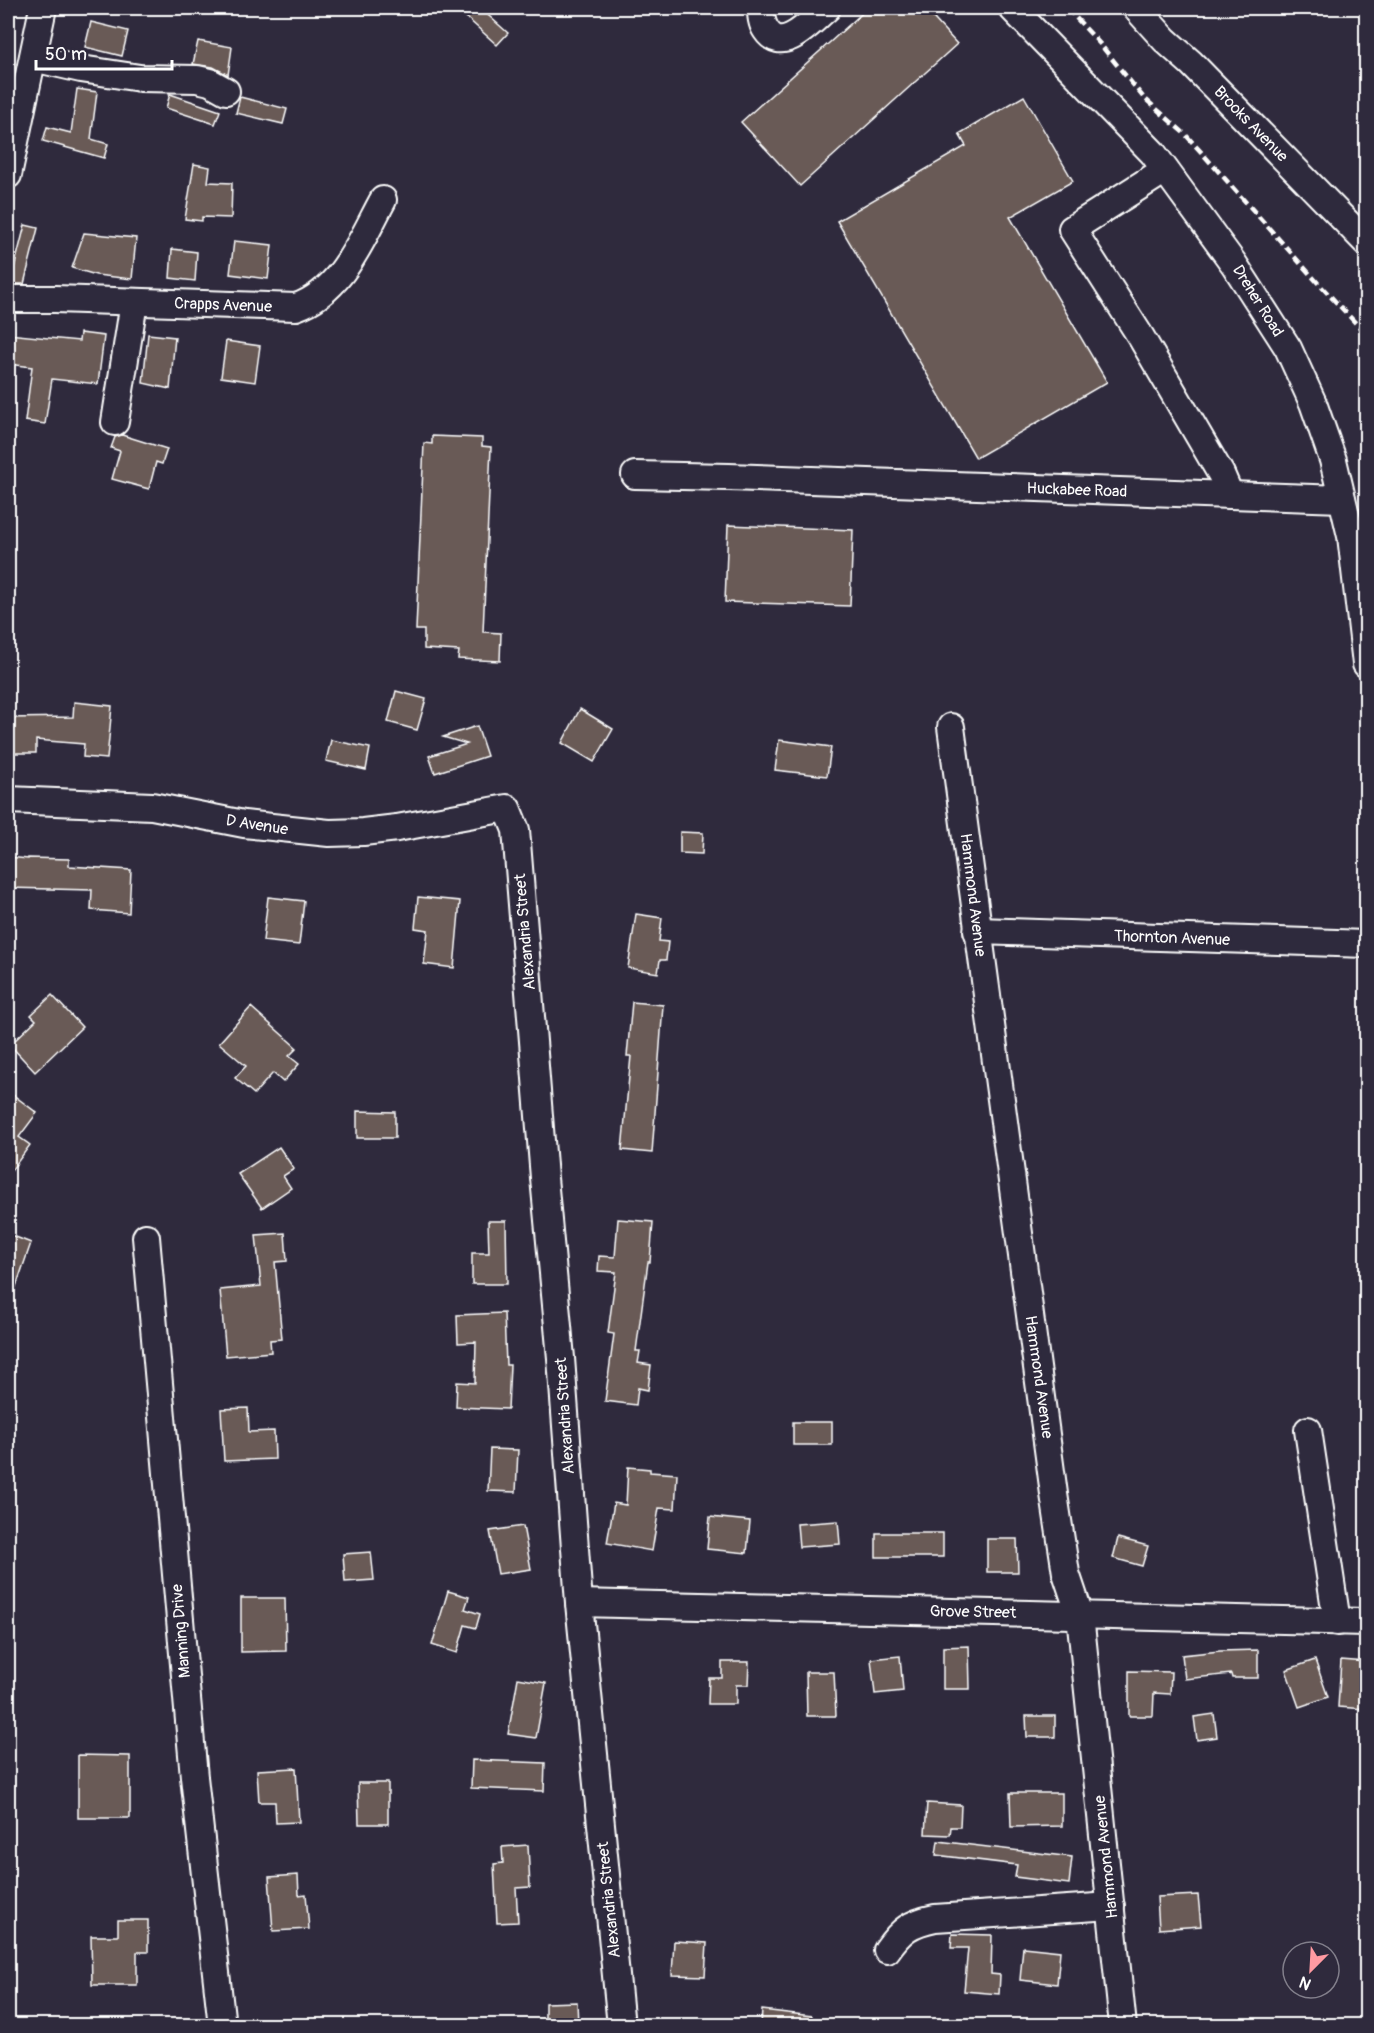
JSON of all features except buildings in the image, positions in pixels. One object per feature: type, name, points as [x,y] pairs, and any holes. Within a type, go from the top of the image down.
[{"type":"street","points":[[8,175],[44,8]]},
{"type":"street","points":[[762,8],[764,27],[768,33],[779,40],[789,40],[827,8]]},
{"type":"street","name":"Dreher Road","points":[[1012,8],[1130,128],[1165,170],[1234,264],[1288,348],[1313,403],[1333,460],[1342,499],[1358,525],[1366,664]]},
{"type":"street","name":"Brooks Avenue","points":[[1136,8],[1366,242]]},
{"type":"street","points":[[33,58],[81,69],[140,78],[197,79],[226,91]]},
{"type":"street","points":[[1165,170],[1072,229],[1164,376],[1221,474],[1230,495]]},
{"type":"street","name":"Crapps Avenue","points":[[8,299],[296,307],[312,302],[325,292],[346,266],[383,200]]},
{"type":"street","points":[[115,422],[134,302]]},
{"type":"street","name":"Huckabee Road","points":[[635,476],[1342,499]]},
{"type":"street","name":"Hammond Avenue","points":[[951,727],[1055,1505],[1066,1573],[1080,1615],[1123,2025]]},
{"type":"street","name":"D Avenue","points":[[8,800],[152,806],[244,824],[329,833],[397,828],[507,808]]},
{"type":"street","name":"Alexandria Street","points":[[507,808],[516,830],[561,1358],[579,1603],[621,2025]]},
{"type":"street","name":"Thornton Avenue","points":[[977,931],[1366,944]]},
{"type":"street","name":"Manning Drive","points":[[147,1237],[194,1777],[222,2025]]},
{"type":"street","points":[[1308,1430],[1336,1622]]},
{"type":"street","name":"Grove Street","points":[[579,1603],[1366,1622]]},
{"type":"street","points":[[887,1950],[896,1937],[915,1922],[935,1918],[1111,1906]]},
{"type":"railway","points":[[1067,8],[1143,97],[1185,134],[1366,334]]}]
